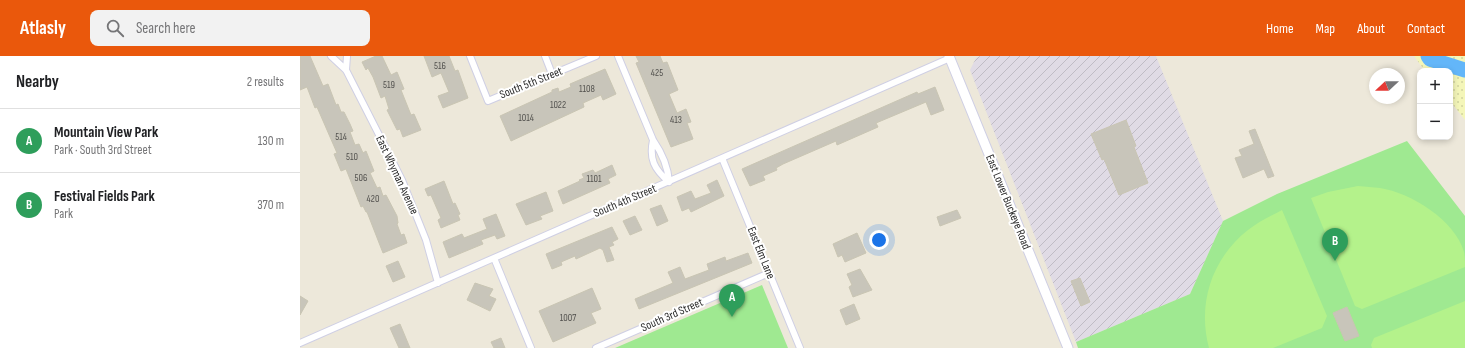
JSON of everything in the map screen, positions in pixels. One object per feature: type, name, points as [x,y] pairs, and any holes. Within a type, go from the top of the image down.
[{"type":"main road","name":"East Lower Buckeye Road","points":[[950,57],[1068,348]]},
{"type":"street","name":"East Whyman Avenue","points":[[331,56],[346,70],[402,180],[426,240],[438,283]]},
{"type":"street","points":[[346,70],[347,56]]},
{"type":"street","name":"South 5th Street","points":[[470,56],[488,100],[596,56]]},
{"type":"street","points":[[545,56],[552,74]]},
{"type":"street","points":[[618,56],[653,140],[660,149],[668,170],[668,182]]},
{"type":"street","name":"South 4th Street","points":[[300,343],[950,57]]},
{"type":"street","points":[[653,140],[650,153],[658,172],[668,182]]},
{"type":"street","name":"East Elm Lane","points":[[722,158],[800,348]]},
{"type":"street","points":[[494,258],[531,348]]},
{"type":"street","name":"South 3rd Street","points":[[596,348],[769,273]]},
{"type":"shaded area","points":[[980,56],[1156,56],[1223,221],[1190,294],[1076,342],[970,70],[976,58]]},
{"type":"sand","points":[[1414,56],[1465,56],[1465,120],[1453,105],[1453,68],[1423,68]]},
{"type":"green space","points":[[1407,141],[1465,216],[1465,348],[1078,348],[1076,342],[1190,294],[1223,221],[1277,194]]},
{"type":"green space","points":[[1358,186],[1380,188],[1405,196],[1418,202],[1442,219],[1459,240],[1464,252],[1465,267],[1362,309],[1355,306],[1311,198],[1328,192]]},
{"type":"green space","points":[[1282,210],[1327,316],[1322,328],[1273,348],[1209,348],[1205,315],[1210,283],[1217,268],[1235,241],[1260,222]]},
{"type":"green space","points":[[762,285],[788,348],[615,348]]},
{"type":"green space","points":[[1465,301],[1465,348],[1372,348],[1371,345],[1374,338]]},
{"type":"building","points":[[300,56],[310,56],[323,86],[328,84],[336,105],[338,104],[341,112],[344,112],[350,124],[353,131],[350,132],[355,145],[359,144],[363,153],[366,151],[374,171],[370,173],[377,188],[380,187],[383,196],[386,195],[397,216],[397,224],[401,235],[404,234],[407,243],[383,253],[367,212],[363,206],[361,207],[346,169],[341,171],[334,154],[337,153],[317,107],[315,108],[307,87],[300,90]]},
{"type":"building","points":[[376,56],[382,56],[391,75],[397,72],[404,89],[401,90],[411,115],[414,114],[421,130],[403,137],[400,129],[397,130],[387,110],[389,109],[385,96],[381,98],[373,77],[368,68],[366,70],[362,62]]},
{"type":"building","points":[[424,56],[449,56],[455,71],[458,70],[468,98],[443,108],[438,96],[449,92],[441,73],[432,77]]},
{"type":"building","points":[[636,56],[660,56],[663,63],[667,62],[678,90],[669,94],[677,113],[686,109],[691,122],[687,123],[693,139],[671,147],[636,63],[639,62]]},
{"type":"building","points":[[605,69],[616,94],[603,100],[601,95],[583,103],[584,107],[511,141],[500,116],[552,92],[552,90],[558,88],[559,92],[571,87],[570,84]]},
{"type":"building","points":[[935,87],[944,110],[931,115],[926,102],[876,123],[878,127],[837,145],[836,141],[783,164],[776,168],[777,170],[763,176],[765,180],[750,186],[742,169],[917,92],[918,94]]},
{"type":"building","points":[[1126,120],[1136,146],[1134,147],[1148,183],[1119,195],[1104,159],[1102,160],[1091,134]]},
{"type":"building","points":[[1255,129],[1274,176],[1268,178],[1264,169],[1243,178],[1235,158],[1242,156],[1239,150],[1254,144],[1249,131]]},
{"type":"building","points":[[612,165],[616,175],[608,179],[610,183],[563,204],[558,191],[580,181],[579,180],[584,178],[582,174],[593,170],[595,173]]},
{"type":"building","points":[[717,180],[724,196],[691,212],[689,208],[682,211],[677,197],[691,191],[695,199],[711,193],[707,185]]},
{"type":"building","points":[[444,181],[453,204],[455,203],[460,214],[458,215],[460,220],[441,228],[438,220],[441,218],[431,195],[428,196],[425,189]]},
{"type":"building","points":[[546,192],[553,211],[540,216],[542,219],[526,225],[516,204]]},
{"type":"building","points":[[661,205],[668,221],[657,226],[650,209]]},
{"type":"building","points":[[957,210],[961,218],[940,226],[937,217]]},
{"type":"building","points":[[496,214],[505,236],[497,239],[495,235],[481,240],[483,244],[449,258],[443,242],[462,234],[464,238],[487,229],[483,219]]},
{"type":"building","points":[[635,216],[642,230],[630,235],[623,221]]},
{"type":"building","points":[[612,227],[618,239],[612,242],[614,245],[609,247],[614,260],[607,262],[603,250],[600,248],[576,259],[575,256],[561,262],[562,265],[552,269],[546,254]]},
{"type":"building","points":[[857,233],[866,253],[845,262],[842,255],[838,257],[833,244]]},
{"type":"building","points":[[748,253],[752,263],[639,309],[635,299],[673,283],[668,272],[680,267],[685,279],[709,270],[707,264],[725,257],[726,261]]},
{"type":"building","points":[[398,261],[405,277],[393,282],[386,266]]},
{"type":"building","points":[[860,269],[872,290],[853,297],[849,287],[852,285],[847,274]]},
{"type":"building","points":[[1080,278],[1090,302],[1081,306],[1071,281]]},
{"type":"building","points":[[475,283],[493,289],[489,296],[496,299],[490,311],[467,300]]},
{"type":"building","points":[[592,288],[601,309],[591,313],[596,323],[553,342],[539,311]]},
{"type":"building","points":[[300,296],[308,301],[300,315]]},
{"type":"building","points":[[854,304],[860,319],[846,325],[840,310]]},
{"type":"building","points":[[1347,307],[1359,336],[1345,341],[1333,313]]},
{"type":"building","points":[[400,324],[410,348],[399,348],[390,328]]},
{"type":"building","points":[[501,338],[505,348],[494,348],[491,342]]},
{"type":"waterway","points":[[1428,56],[1430,59],[1465,70]]},
{"type":"place","name":"Festival Fields Park","points":[[1335,261]]},
{"type":"place","name":"Mountain View Park","points":[[732,317]]}]
